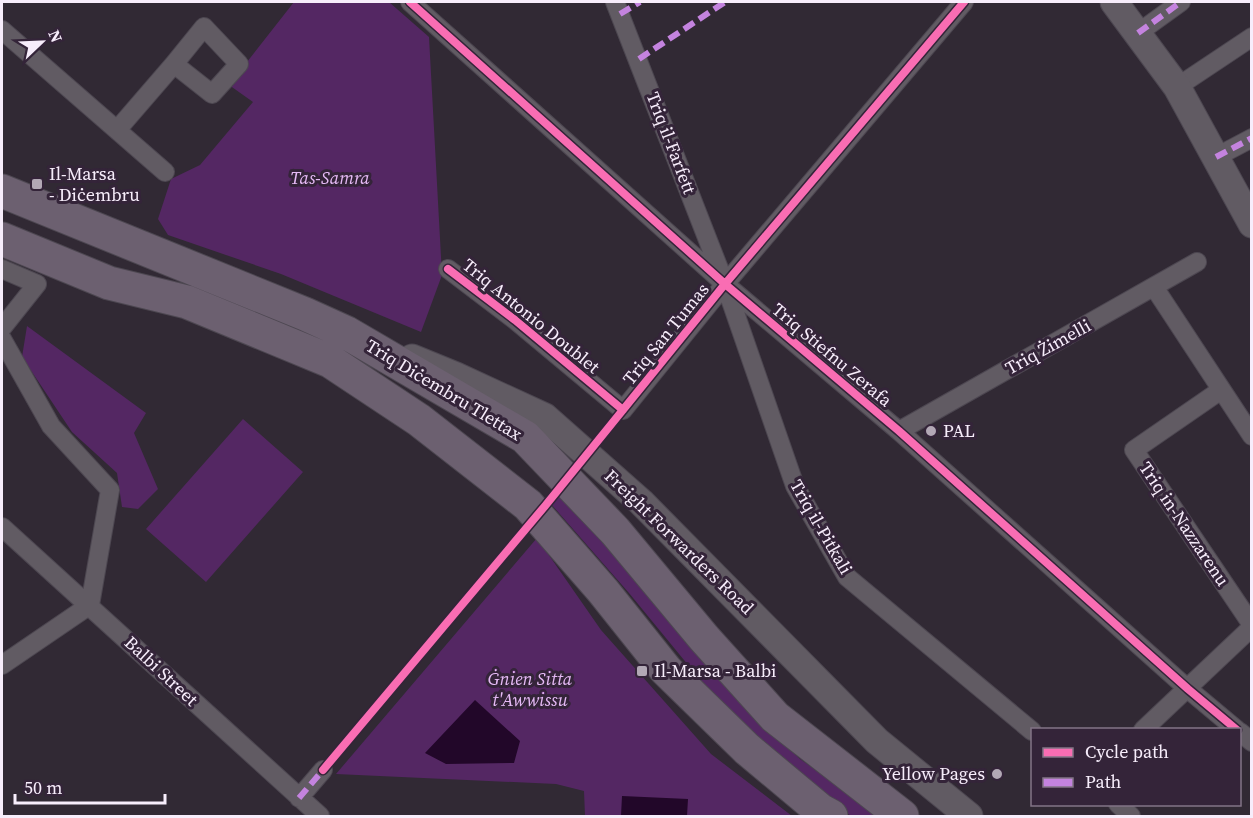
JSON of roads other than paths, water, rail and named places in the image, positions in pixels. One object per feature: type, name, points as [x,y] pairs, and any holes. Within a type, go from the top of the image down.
[{"type":"highway","name":"Triq Diċembru Tlettax","points":[[2,190],[347,333],[525,437],[615,531],[704,638],[775,717],[902,816]]},
{"type":"highway","name":"Triq Diċembru Tlettax","points":[[2,239],[109,283],[187,302],[330,361],[419,420],[528,505],[603,591],[666,670],[747,748],[820,810],[831,816]]},
{"type":"main road","points":[[1114,2],[1177,87],[1251,224]]},
{"type":"main road","name":"Freight Forwarders Road","points":[[347,333],[456,376],[545,417],[641,502],[877,741],[969,816]]},
{"type":"street","name":"Triq Stiefnu Zerafa","points":[[410,2],[726,284],[898,431],[1234,728]]},
{"type":"street","name":"Triq il-Farfett","points":[[615,2],[726,284]]},
{"type":"street","name":"Triq San Tumas","points":[[623,410],[964,2]]},
{"type":"street","points":[[1138,33],[1181,2]]},
{"type":"street","points":[[2,30],[165,172]]},
{"type":"street","points":[[1177,87],[1251,38]]},
{"type":"street","points":[[117,130],[174,64]]},
{"type":"street","points":[[1216,157],[1251,138]]},
{"type":"street","name":"Triq Żimelli","points":[[898,431],[1197,262]]},
{"type":"street","points":[[2,269],[37,284],[2,328]]},
{"type":"street","name":"Triq Antonio Doublet","points":[[448,269],[515,320],[623,410]]},
{"type":"street","name":"Triq il-Pitkali","points":[[726,284],[795,486],[847,577],[1031,730]]},
{"type":"street","points":[[1154,287],[1251,436]]},
{"type":"street","points":[[2,339],[51,426],[110,490],[90,605],[2,665]]},
{"type":"street","name":"Triq in-Nazzarenu","points":[[1221,390],[1134,450],[1251,626]]},
{"type":"street","name":"Balbi Street","points":[[2,527],[320,816]]},
{"type":"street","points":[[1144,728],[1188,689],[1251,626]]},
{"type":"street","points":[[299,798],[323,770]]},
{"type":"place","name":"Il-Marsa - Diċembru","points":[[37,184]]},
{"type":"place","name":"PAL","points":[[931,431]]},
{"type":"place","name":"Il-Marsa - Balbi","points":[[642,671]]},
{"type":"place","name":"Yellow Pages","points":[[997,774]]},
{"type":"park label","name":"Tas-Samra","points":[[330,178]]},
{"type":"park label","name":"Ġnien Sitta t'Awwissu","points":[[530,689]]}]
